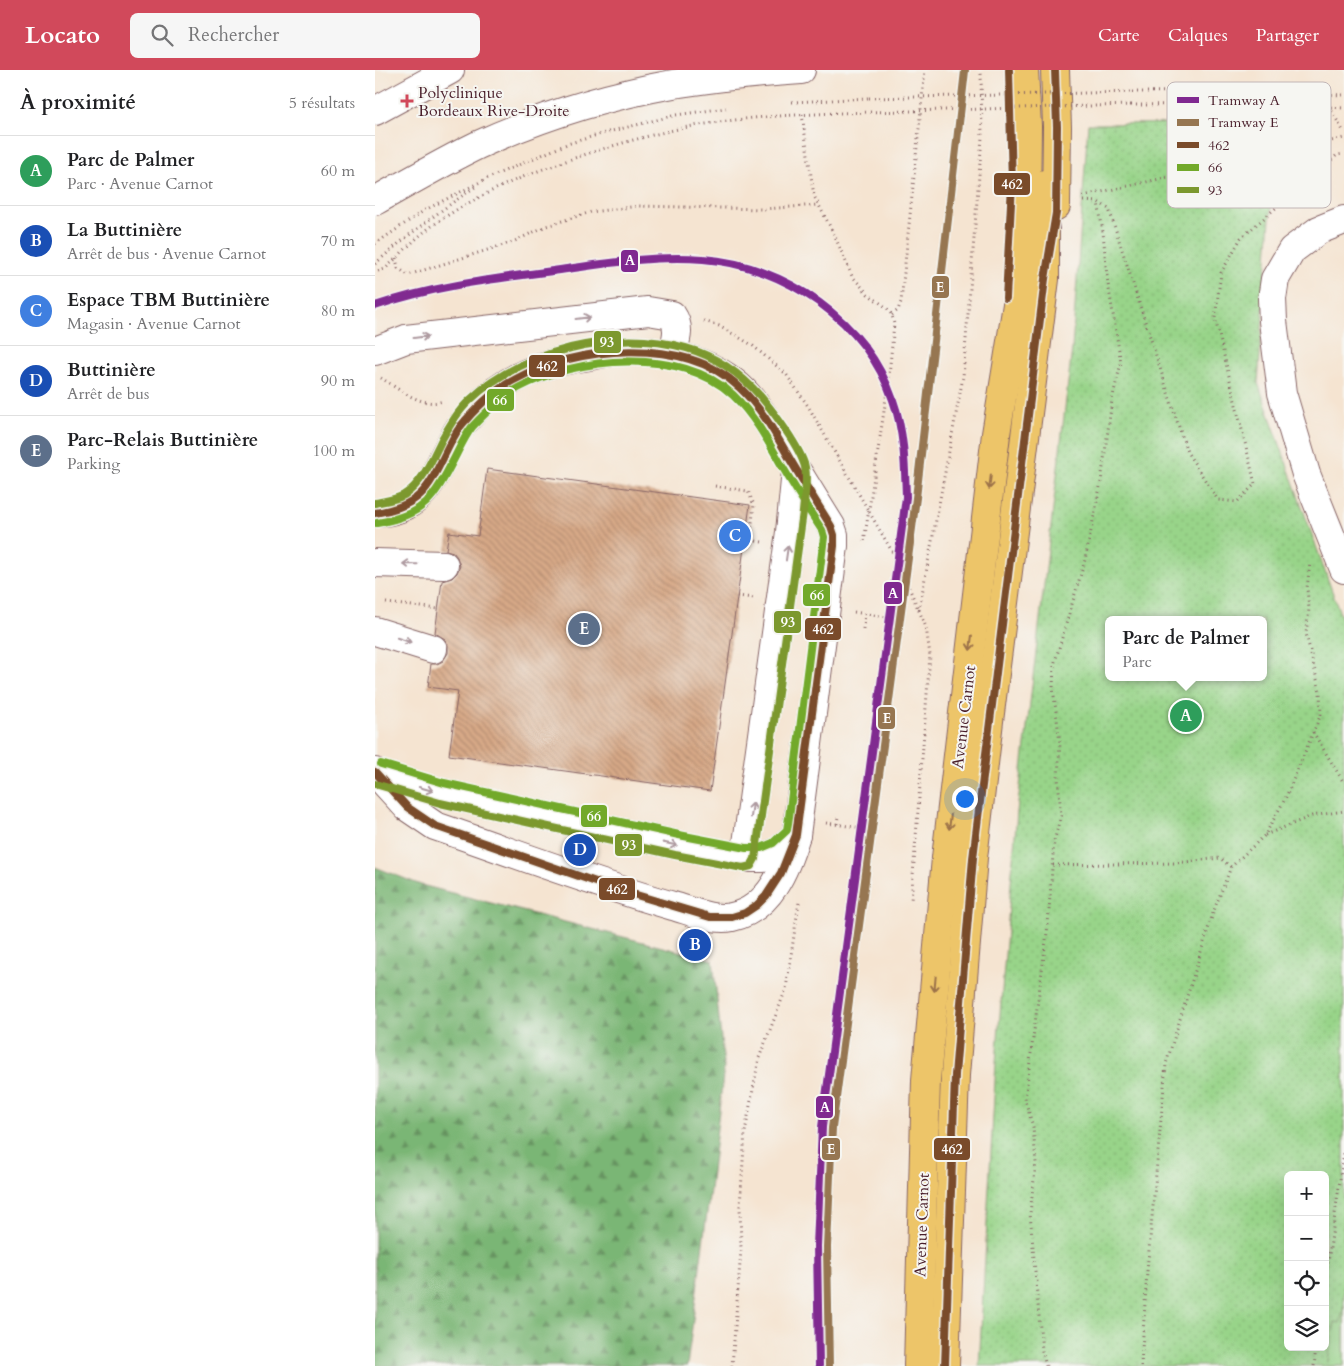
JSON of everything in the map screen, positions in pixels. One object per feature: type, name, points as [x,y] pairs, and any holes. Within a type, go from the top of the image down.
[{"type":"main road","points":[[996,434],[1011,213],[1013,126],[1009,70]]},
{"type":"main road","name":"Avenue Carnot","points":[[918,1366],[927,1070],[946,858],[996,434],[1021,280],[1026,212],[1027,126],[1024,70]]},
{"type":"main road","name":"Avenue Carnot","points":[[945,1366],[955,1075],[973,858],[1045,279],[1045,125],[1042,70]]},
{"type":"main road","points":[[1045,279],[1056,213],[1057,126],[1062,79]]},
{"type":"street","points":[[375,111],[450,70]]},
{"type":"street","points":[[375,201],[478,145],[527,126],[605,100],[673,84],[801,70]]},
{"type":"street","points":[[1344,220],[1319,230],[1292,250],[1275,279],[1272,300],[1283,393],[1306,474],[1344,569]]},
{"type":"street","points":[[376,363],[406,339],[647,311],[672,315],[676,322],[678,328],[672,355]]},
{"type":"street","points":[[375,513],[387,512],[410,504],[422,495],[460,428],[477,408],[499,389],[535,368],[576,358],[626,351],[654,352],[704,364],[726,377],[749,396],[772,428],[831,526],[834,535],[796,834],[780,878],[766,897],[750,910],[732,917],[717,918],[643,897],[435,826],[407,807],[377,774]]},
{"type":"street","points":[[745,858],[796,470]]},
{"type":"street","points":[[375,563],[444,564]]},
{"type":"street","points":[[375,631],[433,649]]},
{"type":"street","points":[[377,774],[451,796],[677,846],[745,858],[763,858],[779,851],[796,834]]},
{"type":"path","points":[[892,315],[898,310],[901,302],[925,70]]},
{"type":"path","points":[[676,322],[690,317],[719,326],[752,345],[785,374],[808,406],[897,560],[919,611],[963,377],[982,137],[981,70]]},
{"type":"path","points":[[1062,79],[1070,116]]},
{"type":"path","points":[[787,102],[869,98],[1167,92]]},
{"type":"path","points":[[1331,94],[1344,95]]},
{"type":"path","points":[[379,271],[385,269],[432,226],[489,191],[534,172],[606,147],[678,129],[802,114],[1167,105]]},
{"type":"path","points":[[375,244],[425,210],[486,179],[567,144],[676,115],[735,107]]},
{"type":"path","points":[[1331,107],[1344,108]]},
{"type":"path","points":[[1331,110],[1344,132]]},
{"type":"path","points":[[802,114],[814,196],[830,224],[852,276],[869,294],[887,308],[892,315],[894,324],[863,549]]},
{"type":"path","points":[[1331,141],[1344,138]]},
{"type":"path","points":[[1331,160],[1337,155],[1344,154]]},
{"type":"path","points":[[1167,178],[1079,198],[1098,202],[1109,209],[1187,452],[1218,500],[1237,502],[1255,484],[1215,318],[1221,273],[1241,238],[1276,208]]},
{"type":"path","points":[[375,264],[429,218],[486,179]]},
{"type":"path","points":[[1046,1366],[1042,1351],[1030,1212],[1036,1164],[1033,1127],[1025,1099],[1046,942],[1054,841],[1061,816],[1059,743],[1053,687],[1053,665],[1085,560],[1101,482],[1111,400],[1121,362],[1107,277],[1098,202]]},
{"type":"path","points":[[396,258],[398,268],[408,275],[513,242],[546,226],[591,212],[639,206],[764,209],[819,205]]},
{"type":"path","points":[[376,363],[417,400],[441,403],[446,400]]},
{"type":"path","points":[[715,486],[748,491],[754,505],[749,540],[763,542]]},
{"type":"path","points":[[761,552],[764,533]]},
{"type":"path","points":[[1141,1366],[1147,1272],[1166,1064],[1214,910],[1231,867],[1265,835],[1286,797],[1321,714],[1320,692],[1306,634],[1309,609],[1307,588],[1310,562],[1333,541]]},
{"type":"path","points":[[755,598],[756,589]]},
{"type":"path","points":[[384,602],[439,609]]},
{"type":"path","points":[[853,612],[855,603]]},
{"type":"path","points":[[863,628],[865,614]]},
{"type":"path","points":[[1313,732],[1344,783]]},
{"type":"path","points":[[1265,835],[1312,816],[1344,811]]},
{"type":"path","points":[[837,824],[838,816]]},
{"type":"path","points":[[823,831],[825,822]]},
{"type":"path","points":[[1053,865],[1176,863],[1220,858],[1231,867]]},
{"type":"path","points":[[732,1366],[741,1250],[740,1206],[745,1132],[759,1058],[786,989],[792,959],[798,906],[801,898]]},
{"type":"path","points":[[1328,1261],[1344,1152]]},
{"type":"path","points":[[1314,1366],[1316,1351]]},
{"type":"green space","points":[[1088,124],[1167,124],[1167,208],[1271,208],[1258,383],[1342,619],[1344,620],[1344,1366],[979,1366],[996,1062],[1017,812],[1072,349]]},
{"type":"green space","points":[[375,867],[421,885],[713,960],[724,1067],[687,1366],[375,1366]]},
{"type":"green space","points":[[1344,1305],[1344,1366],[1327,1366],[1335,1322],[1340,1323]]},
{"type":"building","points":[[487,469],[750,505],[710,791],[449,755],[458,691],[428,687],[431,664],[443,661],[448,653],[448,645],[445,639],[435,633],[442,581],[452,578],[460,566],[453,552],[446,550],[449,532],[478,536]]},
{"type":"tram line","name":"E","points":[[829,1366],[827,1247],[832,1128],[916,498],[965,71]]},
{"type":"tram line","name":"A","points":[[375,306],[419,293],[463,284],[609,263],[646,259],[684,258],[734,264],[763,272],[792,285],[819,302],[843,322],[863,345],[880,372],[893,400],[902,436],[906,497],[822,1127],[817,1246],[819,1366]]},
{"type":"transit line","name":"462","points":[[1006,298],[1012,184],[1009,70]]},
{"type":"transit line","name":"462","points":[[945,1366],[955,1075],[973,858],[1045,279],[1056,213],[1057,127],[1055,70]]},
{"type":"transit line","name":"93","points":[[375,503],[401,497],[417,484],[458,413],[470,400],[492,383],[516,368],[543,356],[601,342],[659,342],[697,351],[727,367],[745,381],[772,411],[798,450],[806,472],[803,512],[755,859],[751,866],[743,868],[675,855],[440,803],[375,784]]},
{"type":"transit line","name":"462","points":[[375,513],[403,506],[421,494],[434,475],[462,424],[487,398],[500,388],[539,368],[567,359],[629,351],[660,353],[690,359],[716,370],[739,387],[768,422],[831,526],[834,535],[796,835],[781,873],[766,896],[745,913],[732,917],[710,917],[613,888],[435,826],[407,807],[375,772]]},
{"type":"transit line","name":"66","points":[[377,523],[406,515],[426,502],[441,483],[472,427],[493,406],[511,392],[542,377],[569,369],[598,364],[628,362],[657,363],[686,369],[711,379],[733,395],[748,411],[760,429],[822,530],[824,537],[787,830],[773,843],[761,848],[746,848],[679,835],[444,783],[381,764]]},
{"type":"place","name":"Polyclinique Bordeaux Rive-Droite","points":[[407,101]]},
{"type":"place","name":"Espace TBM Buttinière","points":[[735,536]]},
{"type":"place","name":"Parc-Relais Buttinière","points":[[584,629]]},
{"type":"place","name":"Parc de Palmer","points":[[1186,716]]},
{"type":"place","name":"Buttinière","points":[[580,850]]},
{"type":"place","name":"La Buttinière","points":[[695,945]]}]
